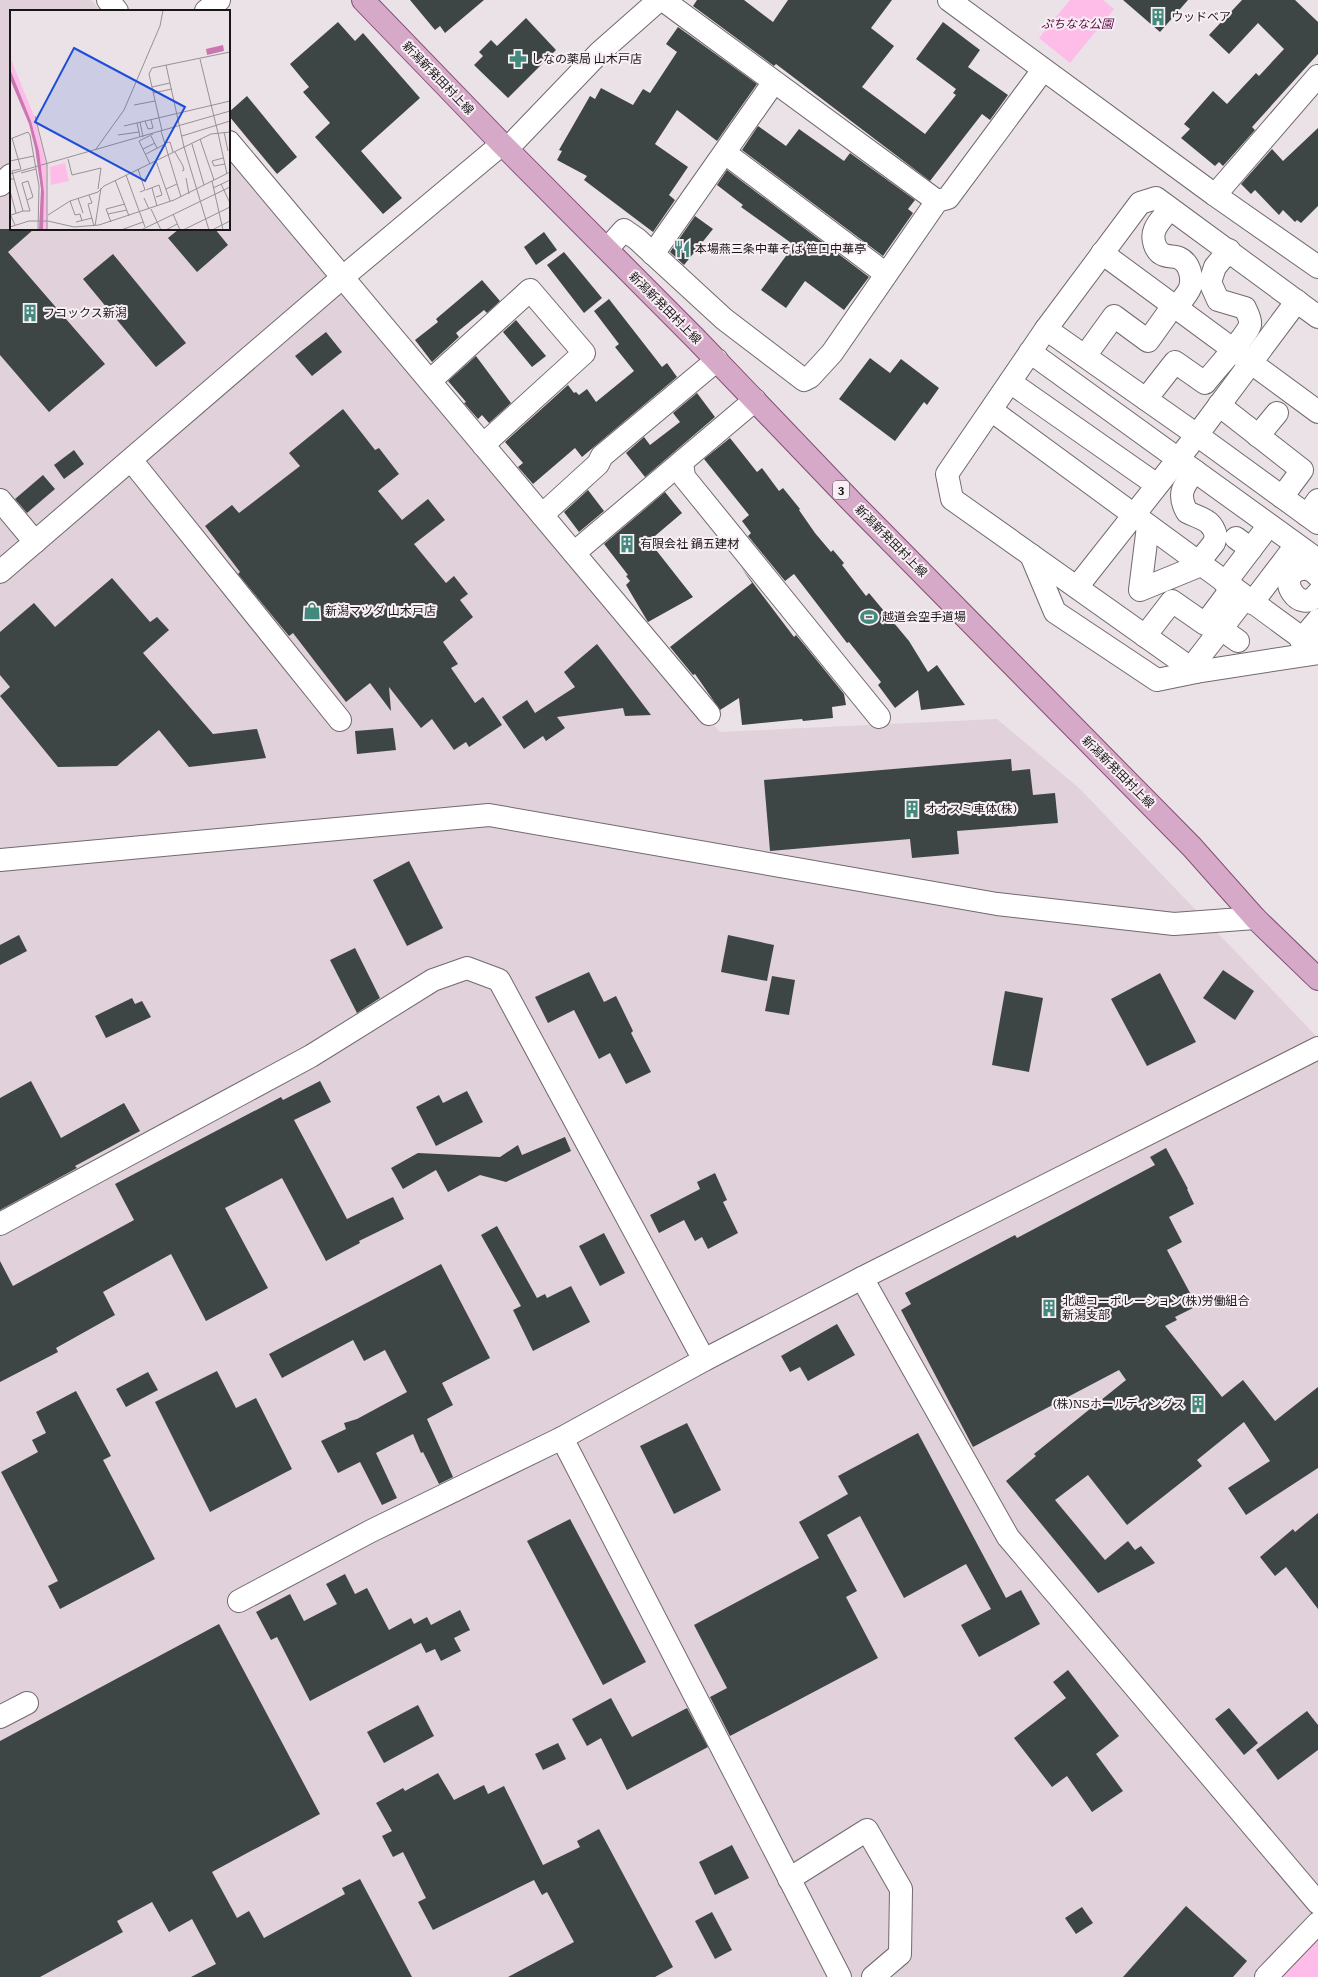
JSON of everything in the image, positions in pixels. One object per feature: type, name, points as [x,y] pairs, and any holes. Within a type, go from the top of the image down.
[{"type":"main road","name":"新潟新発田村上線","points":[[363,0],[505,147],[755,400],[852,502],[1192,847],[1256,918],[1318,979]]},
{"type":"street","points":[[108,0],[117,10]]},
{"type":"street","points":[[207,10],[219,0]]},
{"type":"street","points":[[0,572],[343,277],[505,147],[653,2],[774,82],[937,201]]},
{"type":"street","points":[[961,3],[1043,70],[1215,195],[1318,267]]},
{"type":"street","points":[[607,249],[624,230],[653,254],[724,320],[804,380],[810,377],[832,353],[937,201],[948,198],[1043,70]]},
{"type":"street","points":[[1215,195],[1318,76]]},
{"type":"street","points":[[653,254],[774,82]]},
{"type":"street","points":[[230,143],[709,714]]},
{"type":"street","points":[[725,153],[886,274]]},
{"type":"street","points":[[0,185],[10,176]]},
{"type":"street","points":[[1194,670],[952,499],[948,474],[1046,329],[1140,203],[1156,198],[1297,300],[1318,317]]},
{"type":"street","points":[[1085,356],[1114,316],[1148,340],[1189,289],[1192,280],[1186,264],[1180,258],[1162,255],[1156,248],[1153,240],[1155,229],[1170,209]]},
{"type":"street","points":[[1146,399],[1175,362],[1205,383],[1250,325],[1249,317],[1245,308],[1218,300],[1210,282],[1215,267],[1228,250]]},
{"type":"street","points":[[1102,253],[1250,364],[1318,412]]},
{"type":"street","points":[[430,381],[530,290],[584,353],[483,445]]},
{"type":"street","points":[[1141,521],[1140,590],[1199,564],[1214,543],[1216,536],[1211,523],[1204,517],[1187,512],[1182,502],[1181,494],[1185,483],[1186,465],[1197,435],[1297,300]]},
{"type":"street","points":[[1046,329],[1197,435],[1282,497],[1314,513]]},
{"type":"street","points":[[1030,352],[1318,560]]},
{"type":"street","points":[[542,515],[598,464],[602,456],[716,360]]},
{"type":"street","points":[[1010,382],[1157,485]]},
{"type":"street","points":[[574,553],[755,400]]},
{"type":"street","points":[[1219,406],[1302,470],[1282,497]]},
{"type":"street","points":[[991,410],[1310,645],[1318,620]]},
{"type":"street","points":[[1258,436],[1277,413]]},
{"type":"street","points":[[131,460],[340,720]]},
{"type":"street","points":[[682,462],[684,477],[879,717]]},
{"type":"street","points":[[1078,587],[1141,521],[1157,485],[1186,465]]},
{"type":"street","points":[[0,500],[35,542]]},
{"type":"street","points":[[1145,636],[1172,601],[1205,624],[1238,593],[1263,550],[1238,593],[1230,635],[1194,670]]},
{"type":"street","points":[[1031,555],[1056,612],[1157,680],[1194,670],[1318,653]]},
{"type":"street","points":[[1318,576],[1310,569],[1300,569],[1296,571],[1290,580],[1289,585],[1290,590],[1296,597],[1306,600],[1312,599],[1318,593]]},
{"type":"street","points":[[1318,593],[1315,604],[1318,613]]},
{"type":"street","points":[[1277,621],[1296,597]]},
{"type":"street","points":[[0,860],[489,815],[997,904],[1174,924],[1256,918]]},
{"type":"street","points":[[0,1224],[311,1056],[433,980],[467,968],[499,980],[704,1360]]},
{"type":"street","points":[[239,1601],[371,1531],[562,1438],[704,1360],[862,1278],[1318,1048]]},
{"type":"street","points":[[862,1278],[1008,1537],[1318,1903]]},
{"type":"street","points":[[562,1438],[840,1977]]},
{"type":"street","points":[[0,1717],[27,1703]]},
{"type":"street","points":[[789,1879],[867,1830],[901,1889],[900,1954],[873,1977]]},
{"type":"street","points":[[1266,1977],[1318,1923]]},
{"type":"shaded area","points":[[0,0],[91,0],[100,10],[10,10],[10,230],[230,230],[230,161],[720,732],[997,719],[1080,789],[1318,1038],[1318,1941],[1285,1977],[0,1977]]},
{"type":"green space","name":"ぷちなな公園","points":[[1070,0],[1103,0],[1114,9],[1070,63],[1039,38]]},
{"type":"green space","points":[[1318,1939],[1318,1977],[1281,1977]]},
{"type":"building","points":[[410,0],[484,0],[445,33],[440,26],[435,30]]},
{"type":"building","points":[[697,0],[744,0],[773,22],[788,0],[892,0],[871,28],[894,46],[862,87],[925,134],[956,95],[953,93],[956,89],[916,59],[943,22],[980,50],[968,67],[1008,95],[990,120],[982,114],[930,181],[776,64],[774,66],[693,6]]},
{"type":"building","name":"ウッドベア","points":[[1123,0],[1188,0],[1160,32]]},
{"type":"building","points":[[1242,0],[1295,0],[1318,22],[1318,54],[1252,127],[1255,130],[1223,166],[1219,162],[1215,166],[1181,138],[1190,129],[1184,124],[1213,91],[1227,104],[1256,73],[1259,76],[1284,49],[1258,23],[1229,54],[1209,35]]},
{"type":"building","points":[[526,18],[556,50],[508,98],[474,65],[483,56],[479,52],[491,40],[497,46]]},
{"type":"building","points":[[338,22],[355,41],[363,33],[420,98],[361,151],[402,198],[383,214],[315,137],[330,123],[303,92],[309,87],[290,64]]},
{"type":"building","points":[[678,27],[757,84],[717,141],[677,110],[655,144],[688,167],[669,195],[675,200],[653,232],[584,180],[587,176],[557,160],[562,151],[559,150],[590,96],[595,99],[601,88],[633,105],[643,89],[650,93],[677,52],[666,44]]},
{"type":"building","points":[[247,96],[297,157],[277,174],[230,117],[230,111]]},
{"type":"building","points":[[758,126],[786,146],[799,129],[844,161],[850,153],[915,200],[908,209],[913,213],[883,256],[742,150]]},
{"type":"building","points":[[1318,128],[1318,206],[1301,223],[1297,220],[1295,222],[1283,210],[1279,215],[1255,190],[1251,194],[1241,184],[1272,149],[1283,161]]},
{"type":"building","points":[[727,170],[869,277],[844,310],[805,281],[786,308],[761,290],[794,245],[741,207],[743,205],[717,185]]},
{"type":"building","points":[[695,216],[713,229],[684,265],[670,252]]},
{"type":"building","name":"フコックス新潟","points":[[0,229],[33,230],[8,252],[105,364],[49,412],[0,355]]},
{"type":"building","points":[[178,230],[216,230],[228,245],[197,272],[168,238]]},
{"type":"building","points":[[544,232],[557,250],[536,265],[524,247]]},
{"type":"building","points":[[564,252],[602,298],[584,313],[547,265]]},
{"type":"building","points":[[113,254],[186,343],[156,367],[83,279]]},
{"type":"building","points":[[482,280],[500,301],[487,313],[484,310],[456,333],[459,337],[432,362],[415,340],[438,322],[436,319]]},
{"type":"building","points":[[609,299],[662,367],[667,363],[677,377],[582,457],[575,448],[533,484],[518,467],[523,463],[505,442],[568,385],[574,393],[576,392],[579,395],[587,389],[596,402],[634,371],[615,347],[619,344],[594,311]]},
{"type":"building","points":[[516,320],[546,356],[532,367],[503,332]]},
{"type":"building","points":[[326,332],[342,352],[312,376],[295,356]]},
{"type":"building","points":[[476,356],[511,403],[489,423],[482,415],[478,419],[448,381]]},
{"type":"building","points":[[870,358],[890,373],[901,359],[939,388],[927,405],[924,402],[895,441],[839,399]]},
{"type":"building","points":[[697,393],[715,417],[645,477],[626,453],[644,437],[650,445],[680,422],[673,413]]},
{"type":"building","points":[[343,409],[375,450],[379,448],[399,474],[378,491],[402,520],[428,499],[445,520],[414,544],[446,583],[454,576],[468,594],[460,600],[473,617],[443,642],[458,664],[451,668],[475,703],[483,697],[502,725],[469,747],[466,742],[454,750],[432,719],[421,728],[389,687],[391,711],[370,683],[346,702],[293,633],[289,636],[238,574],[240,572],[205,526],[232,505],[239,513],[300,466],[289,453]]},
{"type":"building","points":[[730,438],[757,472],[762,468],[779,491],[783,488],[800,509],[799,510],[815,533],[831,552],[833,550],[844,563],[842,565],[866,596],[869,593],[909,641],[928,672],[937,665],[965,705],[921,710],[918,690],[895,708],[878,685],[881,682],[849,642],[847,643],[794,574],[785,581],[748,536],[751,533],[742,521],[749,515],[704,459]]},
{"type":"building","points":[[74,450],[84,464],[64,479],[54,465]]},
{"type":"building","points":[[43,475],[55,489],[27,513],[15,499]]},
{"type":"building","points":[[588,490],[604,511],[579,532],[564,512]]},
{"type":"building","points":[[665,492],[682,513],[649,541],[693,597],[648,622],[626,585],[630,581],[626,576],[628,575],[604,544]]},
{"type":"building","points":[[741,567],[794,637],[796,635],[844,694],[846,705],[832,707],[833,718],[803,721],[802,719],[742,725],[739,698],[720,710],[695,674],[693,675],[670,647],[752,583]]},
{"type":"building","points":[[112,578],[150,622],[157,617],[169,630],[143,653],[213,734],[257,729],[266,758],[189,767],[159,730],[117,766],[58,767],[0,696],[10,687],[0,675],[0,632],[34,603],[55,627]]},
{"type":"building","points":[[597,644],[651,715],[625,716],[623,708],[557,717],[565,728],[546,741],[543,736],[524,749],[502,717],[527,700],[535,713],[575,687],[564,672]]},
{"type":"building","points":[[393,728],[396,750],[357,754],[355,731]]},
{"type":"building","name":"オオスミ車体(株)","points":[[1011,759],[1012,771],[1030,769],[1033,795],[1055,793],[1058,823],[957,831],[959,854],[912,858],[910,839],[770,851],[764,780]]},
{"type":"building","points":[[409,861],[443,928],[407,946],[373,880]]},
{"type":"building","points":[[19,935],[27,951],[0,965],[0,945]]},
{"type":"building","points":[[728,935],[774,945],[767,981],[721,972]]},
{"type":"building","points":[[355,948],[380,998],[357,1013],[330,960]]},
{"type":"building","points":[[1223,970],[1254,991],[1235,1020],[1203,998]]},
{"type":"building","points":[[589,972],[604,1002],[616,996],[633,1031],[631,1033],[651,1072],[626,1084],[610,1053],[599,1059],[574,1010],[548,1023],[535,997]]},
{"type":"building","points":[[1160,973],[1196,1042],[1147,1066],[1111,999]]},
{"type":"building","points":[[772,976],[795,980],[789,1015],[765,1011]]},
{"type":"building","points":[[1005,991],[1043,998],[1029,1072],[992,1065]]},
{"type":"building","points":[[132,998],[135,1004],[142,1001],[151,1017],[106,1038],[95,1016]]},
{"type":"building","points":[[31,1081],[61,1138],[124,1103],[140,1131],[75,1166],[77,1168],[0,1210],[0,1098]]},
{"type":"building","points":[[320,1081],[331,1102],[294,1120],[347,1219],[393,1197],[404,1219],[359,1241],[360,1243],[326,1261],[282,1178],[225,1208],[268,1288],[206,1321],[171,1254],[103,1292],[115,1315],[56,1348],[58,1352],[0,1382],[0,1261],[13,1286],[134,1220],[115,1184],[281,1097],[283,1100]]},
{"type":"building","points":[[467,1091],[483,1122],[436,1146],[416,1107],[439,1095],[443,1103]]},
{"type":"building","points":[[565,1137],[571,1151],[506,1182],[480,1175],[448,1192],[436,1170],[403,1189],[391,1168],[418,1153],[500,1157],[518,1145],[522,1155]]},
{"type":"building","points":[[1166,1148],[1188,1189],[1194,1204],[1169,1217],[1182,1242],[1167,1250],[1197,1306],[1175,1317],[1177,1320],[1165,1326],[1222,1397],[1243,1380],[1275,1421],[1318,1387],[1318,1468],[1246,1515],[1228,1488],[1270,1461],[1244,1422],[1197,1460],[1202,1466],[1127,1525],[1088,1475],[1055,1500],[1105,1560],[1128,1541],[1135,1550],[1141,1546],[1155,1563],[1098,1593],[1006,1481],[1036,1456],[1034,1454],[1126,1380],[1119,1370],[973,1447],[901,1310],[911,1304],[905,1293],[1015,1235],[1017,1238],[1155,1165],[1150,1157]]},
{"type":"building","points":[[715,1173],[727,1200],[723,1202],[738,1233],[708,1249],[702,1237],[695,1241],[684,1220],[659,1233],[650,1215],[700,1189],[697,1182]]},
{"type":"building","points":[[497,1226],[537,1298],[545,1294],[547,1298],[571,1286],[590,1322],[533,1351],[513,1310],[521,1306],[481,1235]]},
{"type":"building","points":[[604,1233],[625,1273],[600,1286],[579,1246]]},
{"type":"building","points":[[441,1264],[490,1358],[442,1383],[453,1405],[427,1419],[453,1477],[439,1484],[423,1452],[421,1453],[413,1434],[376,1453],[397,1498],[382,1505],[360,1462],[338,1473],[321,1441],[346,1429],[344,1423],[357,1419],[407,1392],[385,1350],[364,1361],[353,1340],[282,1378],[269,1354]]},
{"type":"building","points":[[837,1324],[855,1355],[808,1381],[800,1367],[790,1372],[781,1356]]},
{"type":"building","points":[[217,1371],[236,1408],[256,1398],[292,1469],[210,1512],[155,1402]]},
{"type":"building","points":[[148,1372],[158,1390],[126,1407],[116,1389]]},
{"type":"building","points":[[76,1391],[111,1456],[103,1460],[155,1559],[60,1609],[48,1586],[58,1581],[1,1472],[38,1452],[32,1440],[46,1433],[36,1412]]},
{"type":"building","points":[[687,1423],[721,1490],[674,1514],[640,1446]]},
{"type":"building","points":[[918,1433],[1006,1598],[1021,1590],[1040,1624],[979,1657],[961,1625],[991,1609],[966,1564],[904,1598],[860,1516],[827,1535],[857,1591],[846,1597],[878,1658],[730,1736],[710,1697],[727,1688],[694,1625],[819,1558],[799,1522],[848,1494],[838,1476]]},
{"type":"building","points":[[1318,1513],[1318,1609],[1286,1567],[1275,1576],[1260,1557],[1293,1529],[1295,1532]]},
{"type":"building","points":[[570,1519],[646,1662],[603,1685],[527,1541]]},
{"type":"building","points":[[345,1574],[355,1594],[367,1588],[389,1630],[411,1618],[414,1624],[427,1617],[431,1625],[460,1610],[470,1630],[454,1638],[461,1651],[441,1661],[435,1649],[426,1653],[421,1643],[310,1701],[277,1637],[271,1640],[256,1612],[290,1594],[304,1621],[337,1604],[326,1584]]},
{"type":"building","points":[[219,1624],[320,1814],[212,1872],[237,1918],[249,1911],[264,1938],[345,1894],[342,1888],[360,1879],[412,1977],[191,1977],[216,1964],[192,1919],[169,1932],[152,1902],[117,1921],[123,1932],[40,1977],[0,1977],[0,1741]]},
{"type":"building","points":[[1068,1670],[1119,1736],[1096,1754],[1123,1791],[1092,1812],[1067,1776],[1052,1787],[1014,1738],[1066,1698],[1053,1682]]},
{"type":"building","points":[[611,1698],[632,1737],[687,1708],[708,1747],[627,1790],[601,1738],[587,1746],[572,1719]]},
{"type":"building","points":[[418,1705],[434,1736],[384,1763],[367,1732]]},
{"type":"building","points":[[1229,1708],[1258,1743],[1244,1755],[1215,1719]]},
{"type":"building","points":[[1307,1711],[1318,1725],[1318,1750],[1278,1780],[1256,1750]]},
{"type":"building","points":[[558,1743],[566,1759],[543,1770],[535,1754]]},
{"type":"building","points":[[438,1773],[454,1800],[484,1785],[488,1794],[504,1786],[543,1865],[580,1847],[577,1841],[599,1829],[673,1967],[655,1977],[508,1977],[574,1942],[547,1892],[542,1895],[534,1880],[433,1930],[418,1902],[426,1898],[403,1852],[393,1857],[382,1836],[392,1831],[376,1803],[403,1788],[405,1791]]},
{"type":"building","points":[[732,1845],[749,1878],[715,1895],[699,1862]]},
{"type":"building","points":[[1186,1906],[1247,1961],[1233,1977],[1123,1977]]},
{"type":"building","points":[[1082,1907],[1093,1923],[1076,1934],[1065,1918]]},
{"type":"building","points":[[712,1912],[732,1950],[715,1959],[695,1921]]},
{"type":"place","name":"ウッドベア","points":[[1158,17]]},
{"type":"place","name":"しなの薬局 山木戸店","points":[[518,59]]},
{"type":"place","name":"本場燕三条中華そば 笹口中華亭","points":[[682,249]]},
{"type":"place","name":"フコックス新潟","points":[[30,313]]},
{"type":"place","name":"有限会社 鍋五建材","points":[[627,544]]},
{"type":"place","name":"新潟マツダ 山木戸店","points":[[312,611]]},
{"type":"place","name":"越道会空手道場","points":[[869,617]]},
{"type":"place","name":"オオスミ車体(株)","points":[[912,809]]},
{"type":"place","name":"北越コーポレーション(株)労働組合 新潟支部","points":[[1049,1308]]},
{"type":"place","name":"(株)NSホールディングス","points":[[1198,1404]]}]
